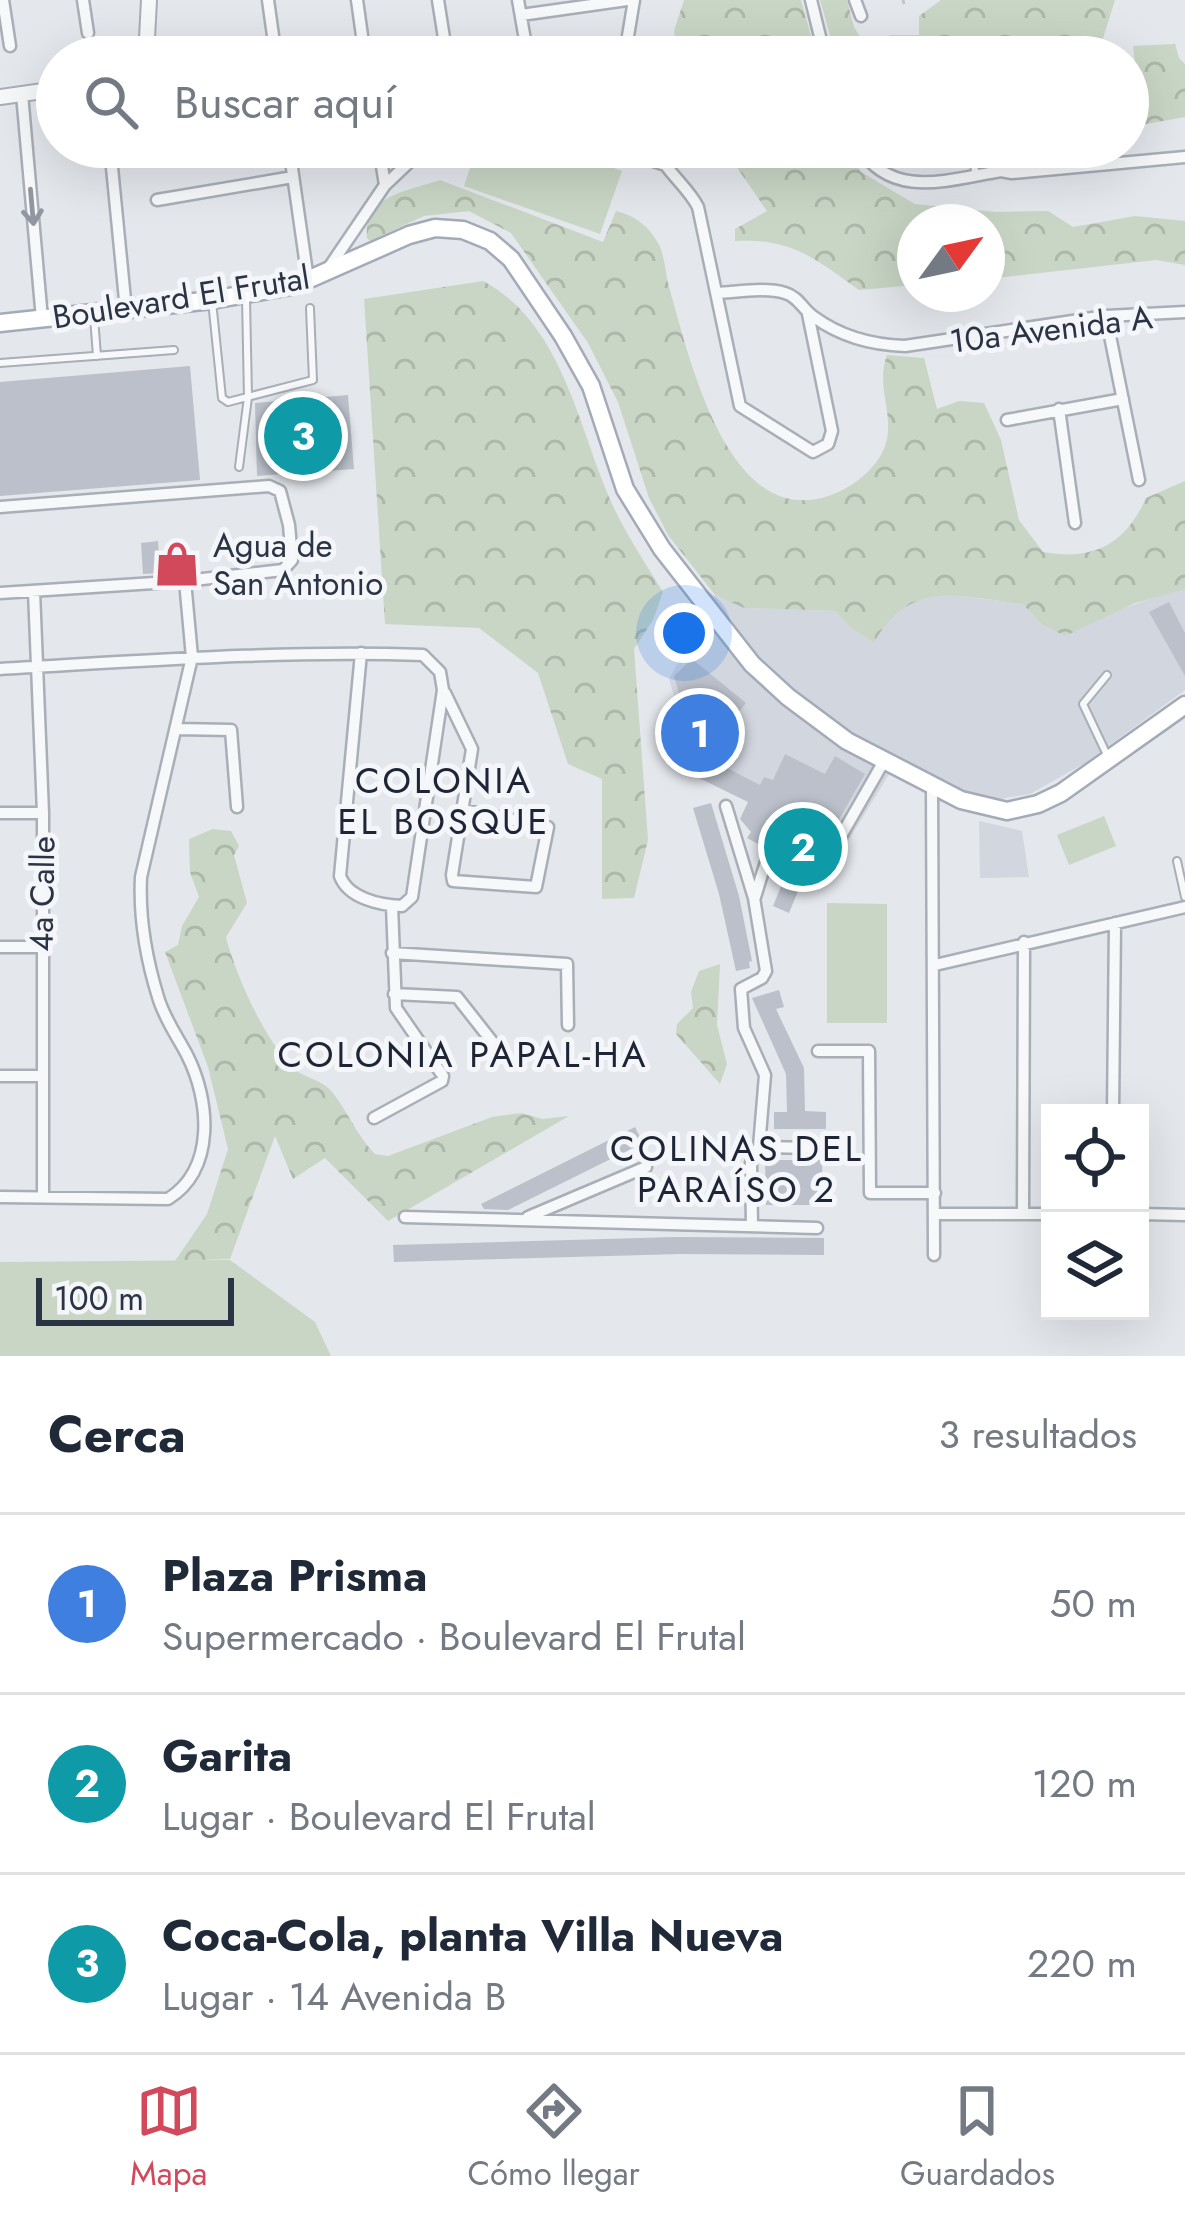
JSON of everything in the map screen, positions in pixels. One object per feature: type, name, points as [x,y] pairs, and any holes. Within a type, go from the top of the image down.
[{"type":"main road","name":"Boulevard El Frutal","points":[[0,323],[245,294],[316,279],[395,241],[436,228],[464,230],[501,249],[538,297],[580,365],[625,489],[662,549],[768,680],[819,722],[932,787],[980,807],[1017,810],[1061,793],[1185,705]]},
{"type":"street","points":[[4,0],[10,46]]},
{"type":"street","points":[[82,0],[88,33]]},
{"type":"street","points":[[147,36],[149,0]]},
{"type":"street","points":[[268,0],[273,36]]},
{"type":"street","points":[[357,0],[362,36]]},
{"type":"street","points":[[438,0],[444,36]]},
{"type":"street","points":[[518,0],[524,36]]},
{"type":"street","points":[[521,15],[630,0],[629,36]]},
{"type":"street","points":[[811,0],[820,36]]},
{"type":"street","points":[[855,0],[861,16]]},
{"type":"street","points":[[0,97],[36,92]]},
{"type":"street","points":[[22,94],[42,320]]},
{"type":"street","points":[[1149,161],[1185,158]]},
{"type":"street","points":[[112,168],[126,310]]},
{"type":"street","points":[[292,168],[316,279]]},
{"type":"street","points":[[382,168],[385,185]]},
{"type":"street","points":[[316,279],[385,185],[403,168]]},
{"type":"street","points":[[666,168],[684,184],[698,207],[740,406],[813,452],[825,447],[832,431],[808,314]]},
{"type":"street","points":[[878,168],[909,184],[1073,168]]},
{"type":"street","points":[[157,200],[293,177]]},
{"type":"street","name":"10a Avenida A","points":[[717,293],[781,292],[796,299],[808,314],[854,337],[905,346],[1106,316],[1185,312]]},
{"type":"street","points":[[1106,316],[1139,480]]},
{"type":"street","points":[[1006,420],[1123,399]]},
{"type":"street","points":[[1059,409],[1075,523]]},
{"type":"street","points":[[0,507],[269,486],[280,491],[292,560],[283,570],[0,593]]},
{"type":"street","points":[[0,1197],[168,1199],[183,1190],[204,1144],[204,1116],[189,1058],[159,1001],[140,905],[141,877],[192,657],[185,581]]},
{"type":"street","name":"4a Calle","points":[[34,591],[43,813],[43,1197]]},
{"type":"street","points":[[361,653],[340,876],[354,894],[392,906],[409,904],[443,690]]},
{"type":"street","points":[[0,669],[192,657],[423,655],[435,663],[472,749],[463,810],[453,881],[536,887],[548,826],[463,810]]},
{"type":"street","points":[[177,729],[231,730],[237,807]]},
{"type":"street","points":[[754,898],[772,852],[784,836],[794,832],[833,850],[884,761]]},
{"type":"street","points":[[932,787],[934,1255]]},
{"type":"street","points":[[726,806],[754,898],[766,971],[740,989],[739,1001],[743,1028],[765,1075],[759,1148],[751,1163],[752,1226]]},
{"type":"street","points":[[0,813],[43,813]]},
{"type":"street","points":[[739,843],[772,852]]},
{"type":"street","points":[[374,1118],[442,1081],[443,1076],[403,1020],[394,994],[392,906]]},
{"type":"street","points":[[935,965],[1185,907]]},
{"type":"street","points":[[1113,1104],[1115,923]]},
{"type":"street","points":[[1023,1214],[1024,942]]},
{"type":"street","points":[[0,946],[41,947]]},
{"type":"street","points":[[392,953],[567,964],[568,1025]]},
{"type":"street","points":[[394,994],[457,997],[494,1044]]},
{"type":"street","points":[[818,1051],[869,1051],[870,1193],[935,1193]]},
{"type":"street","points":[[0,1076],[43,1076]]},
{"type":"street","points":[[759,1148],[816,1148]]},
{"type":"street","points":[[519,1220],[646,1167]]},
{"type":"street","points":[[935,1214],[1041,1214]]},
{"type":"street","points":[[1149,1214],[1185,1215]]},
{"type":"street","points":[[405,1217],[817,1228]]},
{"type":"lane","points":[[974,168],[976,175]]},
{"type":"lane","points":[[1027,168],[1028,172]]},
{"type":"lane","points":[[239,467],[248,397],[245,294]]},
{"type":"lane","points":[[212,300],[222,398],[228,402],[313,380],[310,308]]},
{"type":"lane","points":[[94,313],[97,356]]},
{"type":"lane","points":[[0,363],[174,350]]},
{"type":"lane","points":[[1107,675],[1083,704],[1109,758]]},
{"type":"lane","points":[[1177,861],[1185,897]]},
{"type":"shaded area","points":[[1185,589],[1185,690],[1085,763],[1030,794],[1000,799],[969,793],[899,758],[847,843],[699,778],[669,679],[715,595],[744,608],[835,611],[851,628],[885,623],[907,603],[940,593],[1023,604],[1041,624],[1065,636],[1094,619]]},
{"type":"shaded area","points":[[979,821],[1022,831],[1029,877],[980,878]]},
{"type":"green space","points":[[684,0],[801,0],[811,36],[675,36]]},
{"type":"green space","points":[[820,0],[847,0],[860,36],[830,36]]},
{"type":"green space","points":[[941,0],[1115,0],[1104,36],[889,36],[919,35],[919,16]]},
{"type":"green space","points":[[1175,44],[1185,64],[1185,117],[1149,123],[1149,45]]},
{"type":"green space","points":[[470,168],[622,171],[600,234],[464,186]]},
{"type":"green space","points":[[737,168],[859,168],[915,204],[897,204],[897,287],[859,290],[787,247],[735,241],[735,229],[767,211]]},
{"type":"green space","points":[[440,180],[603,242],[616,211],[645,226],[660,248],[687,350],[715,424],[734,457],[757,483],[785,498],[817,499],[854,483],[870,470],[887,441],[883,380],[887,355],[924,358],[937,409],[959,401],[984,403],[1001,440],[1019,520],[1043,552],[1077,554],[1105,546],[1128,528],[1146,498],[1185,481],[1185,589],[1135,603],[1065,636],[1041,624],[1023,604],[939,596],[905,608],[874,642],[835,611],[744,608],[715,595],[668,535],[649,498],[618,402],[588,343],[511,233],[469,211],[424,216],[370,241],[367,238],[368,223],[381,203]]},
{"type":"green space","points":[[1048,211],[1073,227],[1135,216],[1185,221],[1185,265],[1156,260],[1005,277],[1005,212]]},
{"type":"green space","points":[[483,281],[529,319],[546,344],[610,499],[663,592],[653,620],[634,649],[648,840],[634,898],[602,899],[602,779],[568,764],[538,673],[479,628],[385,624],[364,299]]},
{"type":"green space","points":[[1104,816],[1116,846],[1069,865],[1057,835]]},
{"type":"green space","points":[[213,829],[231,831],[239,846],[234,855],[247,903],[226,937],[253,1007],[283,1057],[333,1093],[375,1154],[388,1156],[492,1117],[521,1113],[543,1119],[569,1116],[388,1221],[325,1158],[293,1179],[275,1136],[230,1259],[175,1261],[207,1214],[228,1149],[208,1067],[165,952],[178,945],[182,926],[199,897],[190,872],[189,839]]},
{"type":"green space","points":[[827,903],[887,904],[887,1023],[827,1023]]},
{"type":"green space","points":[[720,964],[717,1025],[727,1064],[720,1084],[676,1034],[677,1024],[693,1008],[691,992],[699,971]]},
{"type":"green space","points":[[230,1260],[315,1322],[331,1356],[0,1356],[0,1262]]},
{"type":"building","points":[[190,366],[200,480],[0,496],[0,382]]},
{"type":"building","points":[[348,395],[354,469],[257,476],[255,403]]},
{"type":"building","points":[[158,541],[159,556],[180,556],[180,572],[143,574],[141,543]]},
{"type":"building","points":[[1169,602],[1185,633],[1185,676],[1149,612]]},
{"type":"building","points":[[692,659],[746,703],[738,713],[724,702],[707,707],[723,766],[760,785],[764,777],[773,780],[785,754],[825,774],[835,756],[865,774],[830,835],[782,812],[760,845],[747,838],[751,832],[740,819],[748,802],[699,778],[675,699],[680,697],[674,676]]},
{"type":"building","points":[[711,803],[739,896],[752,961],[750,968],[736,971],[693,808]]},
{"type":"building","points":[[792,860],[808,867],[789,913],[773,906]]},
{"type":"building","points":[[779,990],[784,1007],[776,1009],[804,1068],[805,1111],[826,1112],[826,1129],[774,1129],[774,1112],[787,1112],[786,1074],[752,998]]},
{"type":"building","points":[[635,1127],[643,1143],[508,1210],[484,1209],[481,1204]]},
{"type":"building","points":[[765,1160],[822,1160],[823,1205],[766,1205]]},
{"type":"building","points":[[824,1238],[824,1255],[394,1262],[393,1245]]},
{"type":"place","name":"Coca-Cola, planta Villa Nueva","points":[[303,436]]},
{"type":"place","name":"Agua de San Antonio","points":[[177,564]]},
{"type":"place","name":"Plaza Prisma","points":[[700,733]]},
{"type":"place","name":"Garita","points":[[803,847]]},
{"type":"district","name":"COLONIA EL BOSQUE","points":[[444,800]]},
{"type":"district","name":"COLONIA PAPAL-HA","points":[[463,1054]]},
{"type":"district","name":"COLINAS DEL PARAÍSO 2","points":[[737,1168]]}]
